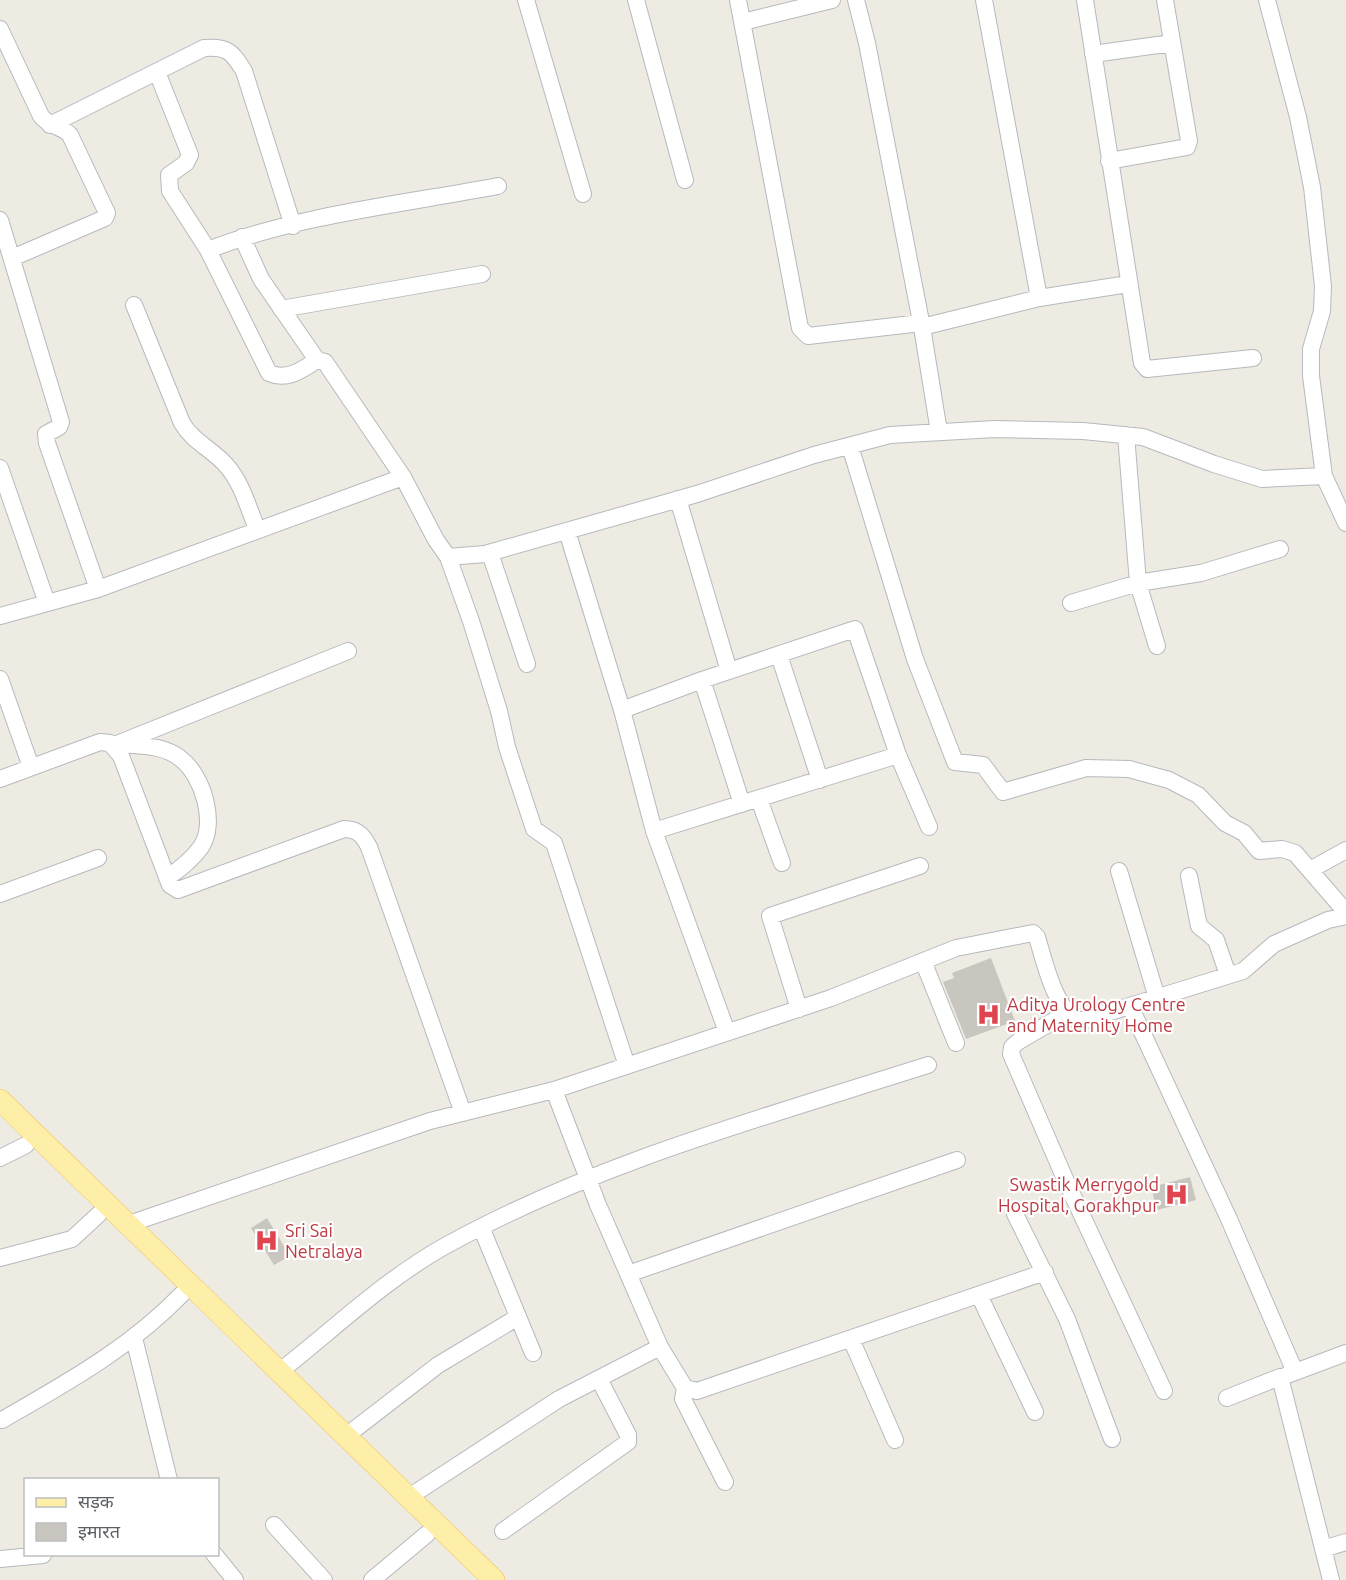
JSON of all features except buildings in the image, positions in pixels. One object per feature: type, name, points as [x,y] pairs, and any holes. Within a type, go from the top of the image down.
[{"type":"main road","points":[[0,1100],[126,1225],[494,1580]]},
{"type":"main road","points":[[0,1120],[182,1294],[474,1580]]},
{"type":"street","points":[[525,0],[583,194]]},
{"type":"street","points":[[636,0],[685,180]]},
{"type":"street","points":[[738,0],[800,328],[808,336],[922,325],[1039,298],[1128,284]]},
{"type":"street","points":[[743,22],[832,0]]},
{"type":"street","points":[[856,0],[867,43],[922,325],[939,432]]},
{"type":"street","points":[[984,0],[1039,298]]},
{"type":"street","points":[[1085,0],[1139,356],[1147,369],[1253,358]]},
{"type":"street","points":[[1109,161],[1187,147],[1189,141],[1165,0]]},
{"type":"street","points":[[1267,0],[1298,117],[1312,187],[1323,286],[1322,311],[1311,349],[1311,376],[1324,476],[1346,523]]},
{"type":"street","points":[[0,29],[41,116],[50,125],[70,135],[107,213],[105,218],[12,258]]},
{"type":"street","points":[[1093,54],[1172,43]]},
{"type":"street","points":[[50,125],[204,48],[219,47],[233,54],[244,71],[293,226]]},
{"type":"street","points":[[157,72],[190,155],[186,163],[169,175],[170,191],[208,250],[269,373],[277,377],[287,376],[317,360]]},
{"type":"street","points":[[208,250],[242,237],[498,186]]},
{"type":"street","points":[[0,220],[61,422],[59,427],[46,434],[47,443],[98,589]]},
{"type":"street","points":[[242,237],[261,279],[317,360],[325,363],[331,369],[403,477],[436,540],[448,557],[499,711],[507,747],[534,829],[554,843],[627,1066]]},
{"type":"street","points":[[281,309],[482,274]]},
{"type":"street","points":[[134,305],[182,423],[189,434],[225,463],[234,475],[256,529]]},
{"type":"street","points":[[448,557],[490,553],[890,435],[995,429],[1126,435],[1143,437],[1214,464],[1262,479],[1324,476]]},
{"type":"street","points":[[1126,435],[1138,583],[1157,646]]},
{"type":"street","points":[[850,446],[915,659],[955,762],[983,765],[1003,792],[1086,768],[1129,769],[1169,780],[1205,799],[1218,817],[1244,833],[1260,851],[1290,850],[1346,912]]},
{"type":"street","points":[[0,468],[47,603]]},
{"type":"street","points":[[0,616],[98,589],[256,529],[403,477]]},
{"type":"street","points":[[678,499],[729,671]]},
{"type":"street","points":[[567,531],[622,710],[654,831],[727,1032]]},
{"type":"street","points":[[1071,603],[1138,583],[1201,573],[1280,549]]},
{"type":"street","points":[[490,553],[526,664]]},
{"type":"street","points":[[622,710],[702,680],[855,629],[898,755],[928,827]]},
{"type":"street","points":[[113,744],[348,651]]},
{"type":"street","points":[[779,655],[820,780]]},
{"type":"street","points":[[0,680],[31,767]]},
{"type":"street","points":[[702,680],[742,804]]},
{"type":"street","points":[[0,779],[100,742],[161,748],[182,759],[196,778],[205,799],[208,825],[202,845],[187,863],[167,878]]},
{"type":"street","points":[[113,744],[121,756],[170,885],[178,890],[344,829],[354,829],[364,837],[463,1113]]},
{"type":"street","points":[[654,831],[898,755]]},
{"type":"street","points":[[759,799],[782,863]]},
{"type":"street","points":[[1310,870],[1346,850]]},
{"type":"street","points":[[0,894],[98,858]]},
{"type":"street","points":[[799,1009],[770,916],[920,866]]},
{"type":"street","points":[[1119,871],[1158,998]]},
{"type":"street","points":[[1189,876],[1199,926],[1216,940],[1228,975]]},
{"type":"street","points":[[126,1225],[430,1121],[554,1090],[799,1009],[956,948],[1032,933],[1037,937],[1056,994],[1067,1013],[1081,1020],[1243,971],[1274,944],[1328,920],[1346,916]]},
{"type":"street","points":[[923,961],[956,1043]]},
{"type":"street","points":[[1131,1006],[1229,1218],[1288,1374],[1331,1580]]},
{"type":"street","points":[[1067,1013],[1019,1041],[1012,1047],[1011,1054],[1065,1179],[1164,1391]]},
{"type":"street","points":[[279,1372],[384,1285],[443,1247],[524,1205],[588,1179],[730,1128],[928,1065]]},
{"type":"street","points":[[554,1090],[588,1179],[660,1347],[685,1388],[697,1392],[1045,1272]]},
{"type":"street","points":[[0,1158],[26,1144]]},
{"type":"street","points":[[628,1274],[957,1160]]},
{"type":"street","points":[[0,1258],[72,1239],[99,1214]]},
{"type":"street","points":[[1014,1214],[1067,1319],[1112,1439]]},
{"type":"street","points":[[481,1227],[533,1353]]},
{"type":"street","points":[[2,1420],[95,1365],[134,1338],[182,1294]]},
{"type":"street","points":[[979,1295],[1035,1412]]},
{"type":"street","points":[[345,1436],[438,1365],[518,1317]]},
{"type":"street","points":[[134,1338],[169,1478]]},
{"type":"street","points":[[851,1339],[895,1440]]},
{"type":"street","points":[[409,1497],[559,1399],[660,1347]]},
{"type":"street","points":[[1227,1398],[1346,1353]]},
{"type":"street","points":[[503,1531],[628,1442],[628,1435],[599,1379]]},
{"type":"street","points":[[685,1388],[683,1399],[725,1482]]},
{"type":"street","points":[[274,1525],[324,1580]]},
{"type":"street","points":[[372,1580],[427,1534]]},
{"type":"street","points":[[1323,1549],[1346,1542]]},
{"type":"street","points":[[0,1559],[32,1556]]},
{"type":"street","points":[[215,1556],[235,1580]]},
{"type":"place","name":"Aditya Urology Centre and Maternity Home","points":[[989,1014]]},
{"type":"place","name":"Swastik Merrygold Hospital, Gorakhpur","points":[[1177,1194]]},
{"type":"place","name":"Sri Sai Netralaya","points":[[267,1240]]}]
